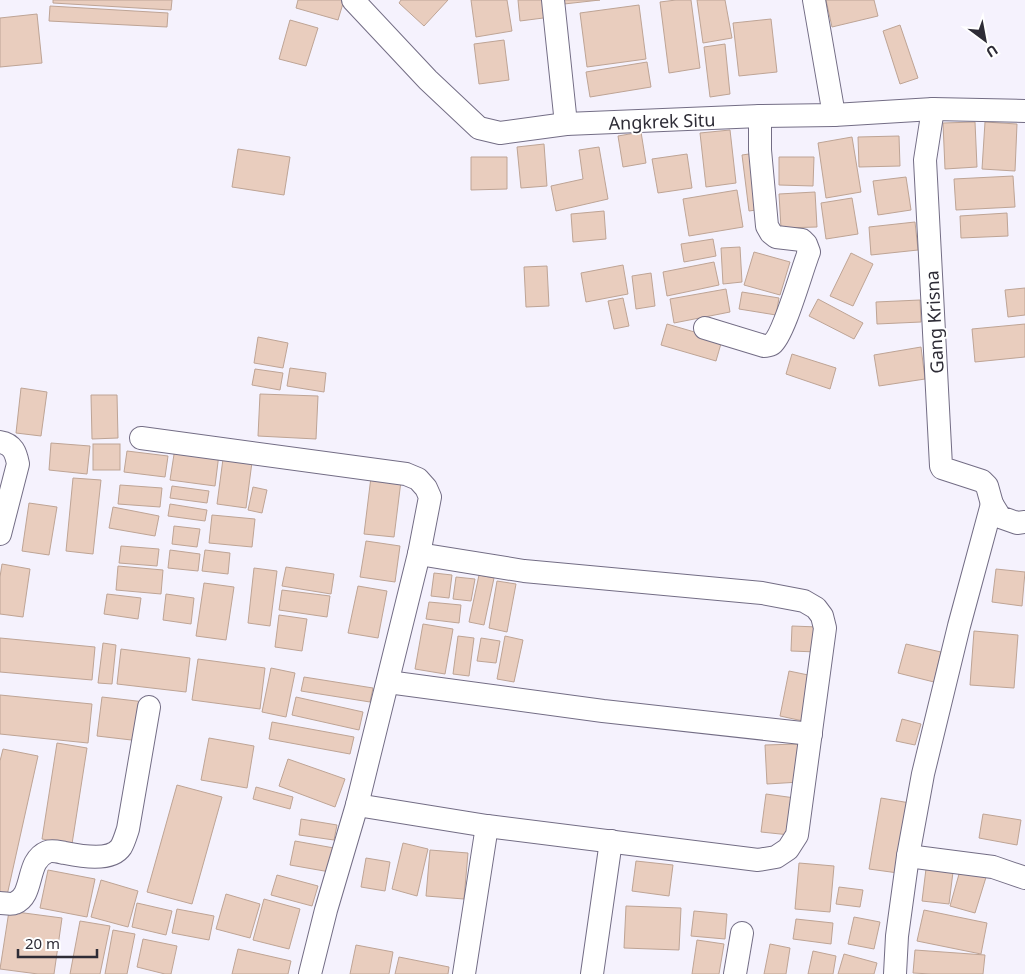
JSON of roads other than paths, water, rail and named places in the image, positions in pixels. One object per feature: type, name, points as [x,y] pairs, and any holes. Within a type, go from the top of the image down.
[{"type":"street","name":"Angkrek Situ","points":[[353,0],[428,80],[479,128],[500,133],[566,124],[834,115],[933,109],[1025,111]]},
{"type":"street","points":[[554,0],[566,124]]},
{"type":"street","points":[[814,0],[834,115]]},
{"type":"street","name":"Gang Krisna","points":[[933,109],[925,160],[941,466],[942,468],[982,481],[987,486],[992,504]]},
{"type":"street","points":[[705,328],[764,346],[772,344],[790,307],[808,252],[806,244],[802,240],[776,237],[767,226],[760,150],[760,116]]},
{"type":"street","points":[[141,438],[406,474],[418,479],[426,488],[430,497],[419,554],[358,805],[326,910],[310,974]]},
{"type":"street","points":[[0,442],[12,448],[17,456],[18,464],[0,534]]},
{"type":"street","points":[[992,504],[1000,517],[1017,523],[1025,522]]},
{"type":"street","points":[[894,974],[908,856],[922,774],[992,504]]},
{"type":"street","points":[[358,805],[487,826],[758,860],[776,856],[788,849],[797,835],[825,628],[822,616],[816,608],[804,601],[762,594],[524,571],[419,554]]},
{"type":"street","points":[[388,682],[603,711],[811,734]]},
{"type":"street","points":[[0,903],[13,904],[22,899],[36,861],[49,850],[85,856],[108,856],[121,847],[128,829],[149,707]]},
{"type":"street","points":[[464,974],[487,826]]},
{"type":"street","points":[[592,974],[611,842]]},
{"type":"street","points":[[908,856],[994,867],[1025,878]]},
{"type":"street","points":[[735,974],[742,933]]}]
